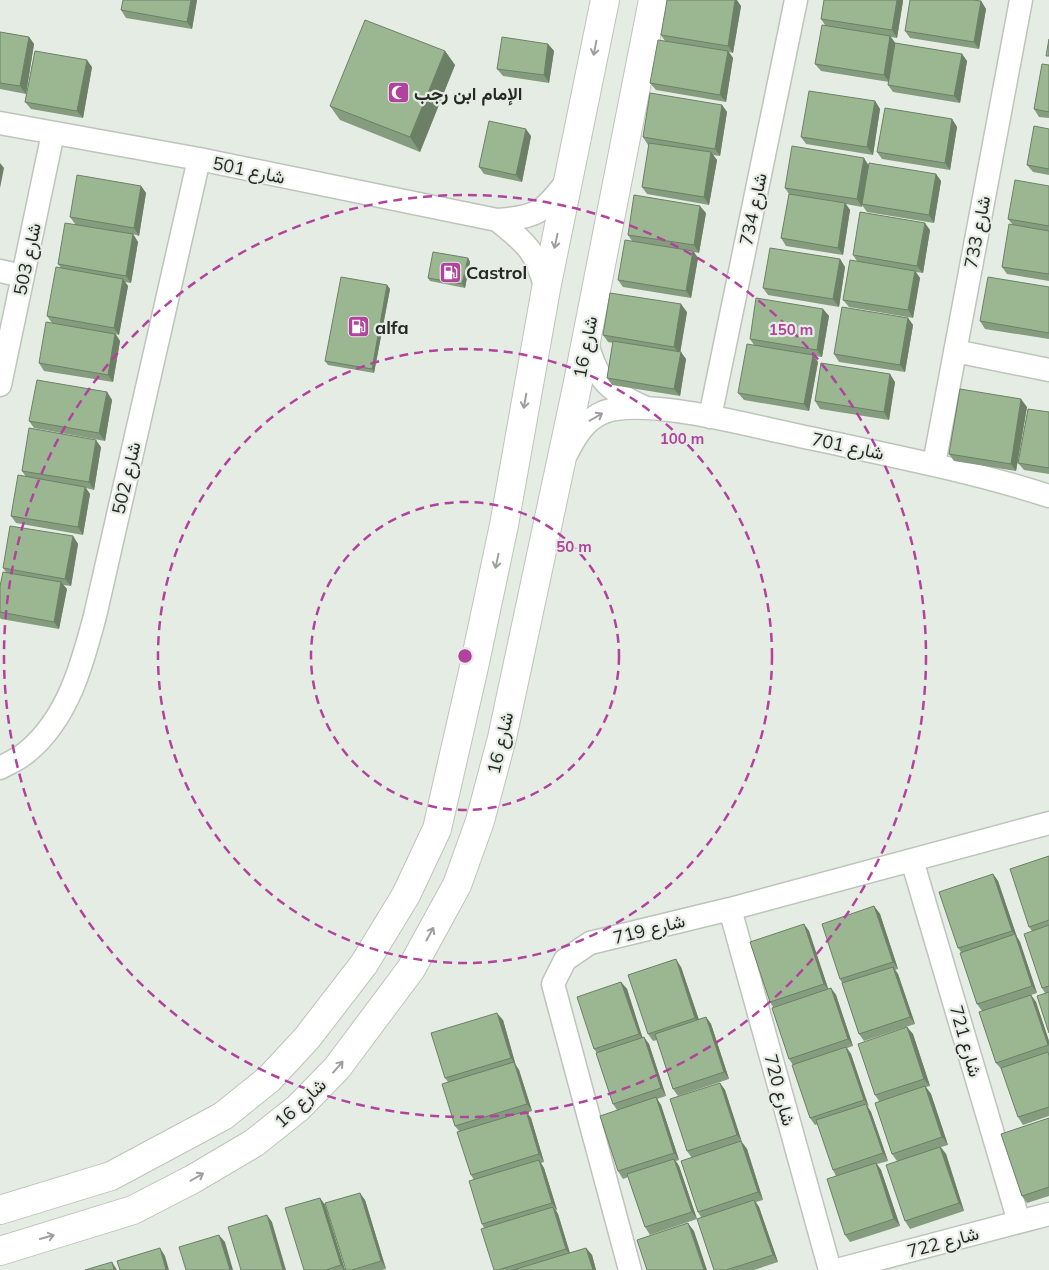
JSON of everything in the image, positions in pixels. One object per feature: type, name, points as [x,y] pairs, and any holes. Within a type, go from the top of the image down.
[{"type":"street","points":[[0,1210],[32,1202],[111,1176],[223,1116],[269,1079],[307,1038],[364,964],[406,895],[437,829],[450,772],[499,548],[546,289],[605,0]]},
{"type":"street","points":[[634,93],[630,24],[635,0]]},
{"type":"street","name":"شارع 16","points":[[0,1251],[133,1210],[193,1180],[254,1143],[305,1101],[337,1068],[375,1020],[411,969],[456,885],[480,821],[502,738],[559,470],[653,0]]},
{"type":"street","name":"شارع 734","points":[[710,417],[796,0]]},
{"type":"street","name":"شارع 733","points":[[934,464],[1022,0]]},
{"type":"street","name":"شارع 501","points":[[0,122],[199,159],[497,220],[519,218],[540,212],[550,205],[568,179]]},
{"type":"street","name":"شارع 503","points":[[0,385],[53,133]]},
{"type":"street","name":"شارع 502","points":[[0,768],[26,753],[48,730],[65,703],[79,674],[95,616],[199,159]]},
{"type":"street","name":"شارع 501","points":[[497,220],[526,243],[536,257],[546,289]]},
{"type":"street","points":[[0,271],[23,276]]},
{"type":"street","name":"شارع 701","points":[[586,338],[593,364],[607,385],[621,397],[645,407],[710,417],[934,464],[1049,496]]},
{"type":"street","points":[[955,351],[1049,370]]},
{"type":"street","name":"شارع 701","points":[[559,470],[575,438],[586,423],[605,412],[645,407]]},
{"type":"street","name":"شارع 719","points":[[630,1270],[553,984],[565,960],[590,944],[730,910],[1049,822]]},
{"type":"street","name":"شارع 721","points":[[912,860],[1019,1222]]},
{"type":"street","name":"شارع 720","points":[[730,910],[830,1270]]},
{"type":"street","points":[[0,1227],[5,1226],[32,1202]]},
{"type":"street","name":"شارع 722","points":[[837,1270],[1049,1214]]},
{"type":"building","points":[[123,0],[191,0],[187,22],[121,10]]},
{"type":"building","points":[[667,0],[735,0],[728,46],[661,35]]},
{"type":"building","points":[[824,0],[897,0],[892,30],[821,19]]},
{"type":"building","points":[[910,0],[981,1],[974,42],[905,31]]},
{"type":"building","name":"الإمام ابن رجب","points":[[365,20],[445,51],[410,137],[330,106]]},
{"type":"building","points":[[822,25],[890,36],[884,75],[815,64]]},
{"type":"building","points":[[0,32],[29,37],[20,86],[0,83]]},
{"type":"building","points":[[502,37],[548,44],[544,75],[497,69]]},
{"type":"building","points":[[1049,39],[1049,56],[1046,56]]},
{"type":"building","points":[[658,40],[728,51],[720,95],[650,83]]},
{"type":"building","points":[[895,43],[962,54],[954,96],[888,85]]},
{"type":"building","points":[[35,51],[87,60],[77,111],[25,102]]},
{"type":"building","points":[[1042,64],[1049,65],[1049,112],[1034,109]]},
{"type":"building","points":[[809,91],[875,101],[867,147],[801,137]]},
{"type":"building","points":[[650,93],[722,105],[715,149],[643,137]]},
{"type":"building","points":[[885,108],[952,119],[945,163],[877,152]]},
{"type":"building","points":[[489,121],[526,129],[516,175],[479,167]]},
{"type":"building","points":[[1034,126],[1049,129],[1049,169],[1027,165]]},
{"type":"building","points":[[649,143],[711,152],[704,197],[642,187]]},
{"type":"building","points":[[792,146],[864,158],[857,199],[785,188]]},
{"type":"building","points":[[869,163],[936,174],[929,215],[862,204]]},
{"type":"building","points":[[77,175],[141,186],[134,228],[70,217]]},
{"type":"building","points":[[1015,180],[1049,186],[1049,226],[1008,219]]},
{"type":"building","points":[[789,194],[845,203],[838,248],[781,238]]},
{"type":"building","points":[[634,195],[700,206],[694,245],[628,235]]},
{"type":"building","points":[[860,212],[925,223],[917,266],[853,255]]},
{"type":"building","points":[[65,223],[133,234],[126,276],[58,264]]},
{"type":"building","points":[[1009,224],[1049,231],[1049,274],[1002,267]]},
{"type":"building","points":[[625,240],[693,251],[686,291],[618,280]]},
{"type":"building","points":[[770,248],[840,259],[833,299],[763,288]]},
{"type":"building","name":"Castrol","points":[[433,252],[468,258],[462,284],[428,278]]},
{"type":"building","points":[[850,260],[915,271],[908,310],[843,300]]},
{"type":"building","points":[[56,267],[123,279],[114,328],[47,316]]},
{"type":"building","name":"alfa","points":[[341,277],[387,285],[372,369],[325,361]]},
{"type":"building","points":[[988,277],[1049,287],[1049,333],[980,321]]},
{"type":"building","points":[[610,293],[681,304],[674,347],[603,335]]},
{"type":"building","points":[[756,298],[823,309],[817,350],[750,339]]},
{"type":"building","points":[[842,307],[908,318],[900,365],[834,354]]},
{"type":"building","points":[[46,322],[115,334],[108,375],[39,363]]},
{"type":"building","points":[[613,341],[681,352],[674,389],[607,378]]},
{"type":"building","points":[[747,344],[813,355],[804,404],[738,393]]},
{"type":"building","points":[[821,363],[890,374],[884,412],[815,401]]},
{"type":"building","points":[[37,380],[107,392],[99,433],[29,421]]},
{"type":"building","points":[[960,389],[1021,399],[1011,464],[949,454]]},
{"type":"building","points":[[1028,409],[1049,412],[1049,468],[1018,463]]},
{"type":"building","points":[[29,428],[96,440],[89,482],[22,471]]},
{"type":"building","points":[[18,475],[85,487],[78,527],[11,516]]},
{"type":"building","points":[[10,526],[73,536],[65,579],[3,568]]},
{"type":"building","points":[[3,572],[61,582],[54,622],[0,612],[0,586]]},
{"type":"building","points":[[1049,856],[1049,920],[1029,927],[1010,869]]},
{"type":"building","points":[[993,874],[1012,931],[958,948],[939,892]]},
{"type":"building","points":[[874,906],[893,962],[840,979],[822,924]]},
{"type":"building","points":[[804,924],[824,984],[770,1002],[750,942]]},
{"type":"building","points":[[1049,925],[1049,986],[1042,988],[1024,934]]},
{"type":"building","points":[[1015,934],[1032,986],[977,1004],[960,953]]},
{"type":"building","points":[[676,959],[695,1018],[648,1034],[628,975]]},
{"type":"building","points":[[893,967],[910,1017],[859,1034],[842,983]]},
{"type":"building","points":[[621,982],[639,1034],[594,1049],[577,997]]},
{"type":"building","points":[[831,988],[848,1039],[789,1059],[772,1008]]},
{"type":"building","points":[[1049,992],[1049,1033],[1037,996]]},
{"type":"building","points":[[1031,995],[1048,1045],[996,1063],[979,1012]]},
{"type":"building","points":[[497,1013],[511,1058],[445,1078],[431,1033]]},
{"type":"building","points":[[706,1017],[724,1072],[673,1089],[655,1034]]},
{"type":"building","points":[[907,1027],[924,1079],[875,1095],[858,1044]]},
{"type":"building","points":[[644,1037],[661,1088],[613,1104],[596,1053]]},
{"type":"building","points":[[846,1047],[864,1100],[810,1118],[792,1065]]},
{"type":"building","points":[[1048,1052],[1049,1107],[1018,1117],[1001,1068]]},
{"type":"building","points":[[514,1062],[527,1104],[455,1126],[442,1084]]},
{"type":"building","points":[[720,1083],[737,1135],[687,1151],[670,1099]]},
{"type":"building","points":[[925,1086],[942,1137],[892,1154],[875,1103]]},
{"type":"building","points":[[656,1097],[674,1153],[618,1171],[600,1116]]},
{"type":"building","points":[[866,1104],[883,1153],[833,1170],[816,1120]]},
{"type":"building","points":[[526,1111],[539,1154],[471,1175],[457,1132]]},
{"type":"building","points":[[1049,1118],[1049,1187],[1022,1196],[1001,1134]]},
{"type":"building","points":[[741,1141],[758,1192],[698,1212],[681,1161]]},
{"type":"building","points":[[940,1147],[959,1203],[905,1221],[886,1165]]},
{"type":"building","points":[[674,1159],[692,1212],[645,1227],[627,1174]]},
{"type":"building","points":[[539,1160],[552,1203],[482,1224],[469,1181]]},
{"type":"building","points":[[876,1163],[894,1219],[845,1235],[827,1179]]},
{"type":"building","points":[[360,1193],[381,1261],[346,1270],[325,1203]]},
{"type":"building","points":[[320,1198],[341,1265],[326,1270],[304,1270],[285,1208]]},
{"type":"building","points":[[754,1200],[773,1255],[726,1270],[714,1270],[697,1219]]},
{"type":"building","points":[[553,1207],[566,1249],[494,1270],[481,1229]]},
{"type":"building","points":[[267,1215],[283,1270],[241,1270],[228,1227]]},
{"type":"building","points":[[688,1223],[704,1270],[647,1270],[637,1240]]},
{"type":"building","points":[[219,1235],[230,1270],[186,1270],[179,1247]]},
{"type":"building","points":[[160,1248],[166,1270],[120,1270],[117,1261]]},
{"type":"building","points":[[586,1248],[593,1270],[513,1270]]},
{"type":"building","points":[[112,1262],[114,1270],[85,1270]]},
{"type":"place","name":"الإمام ابن رجب","points":[[398,93]]},
{"type":"place","name":"Castrol","points":[[450,272]]},
{"type":"place","name":"alfa","points":[[359,327]]}]
